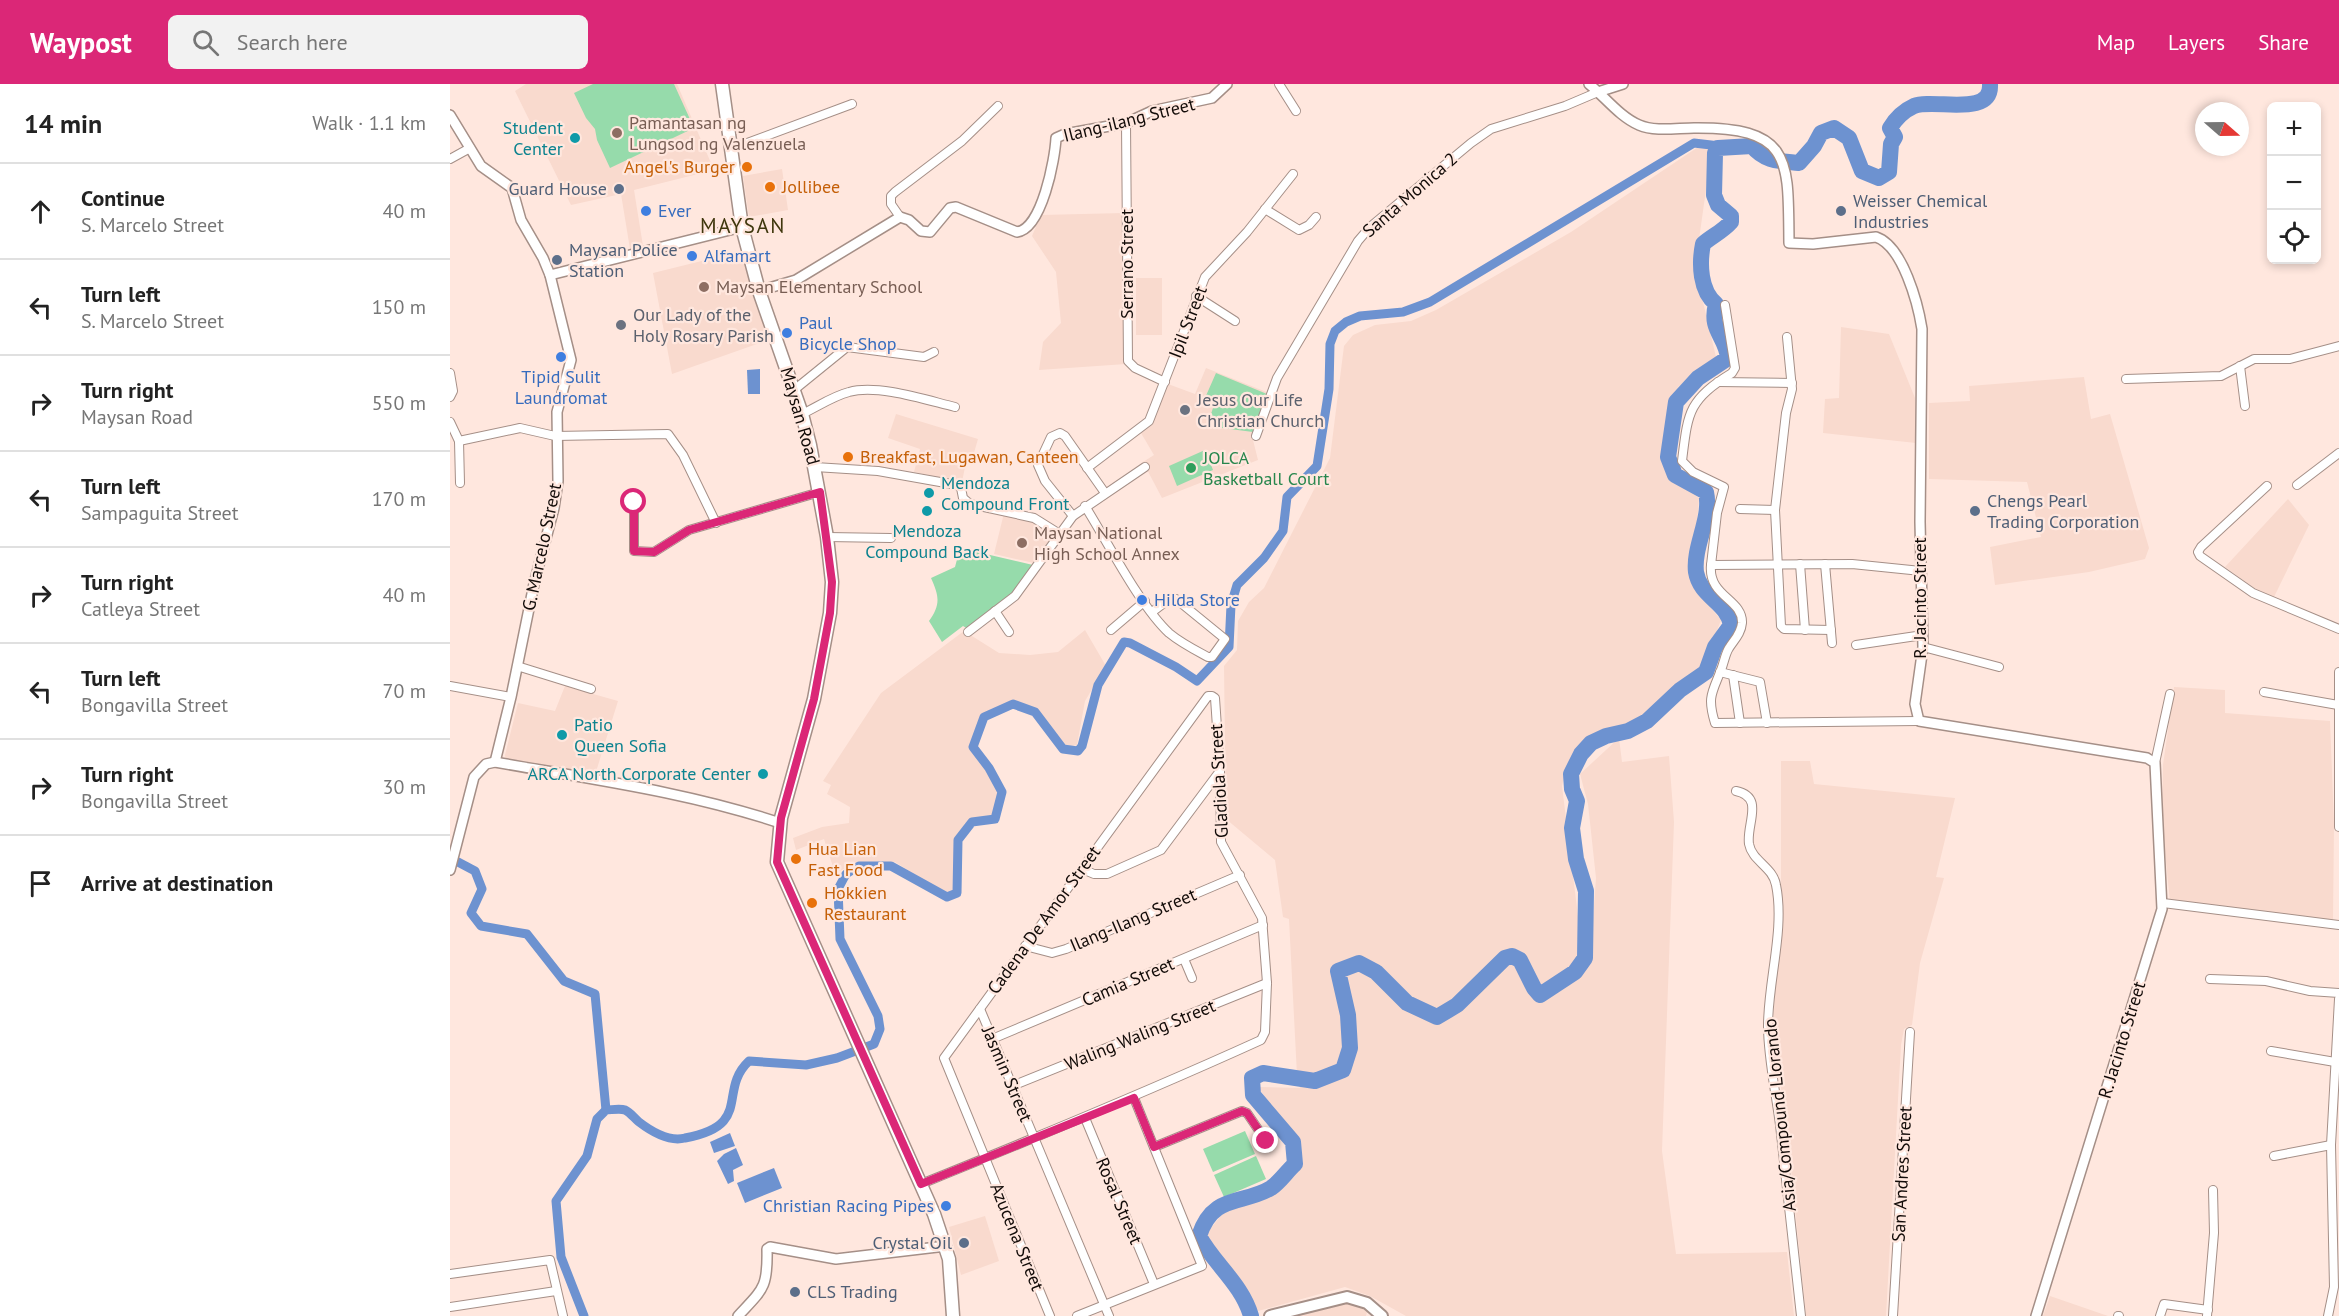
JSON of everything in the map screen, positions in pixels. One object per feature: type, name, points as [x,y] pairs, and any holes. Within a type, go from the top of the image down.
[{"type":"main road","name":"Maysan Road","points":[[722,84],[742,227],[759,291],[796,389],[829,537],[832,582],[830,613],[814,699],[778,822],[777,862],[854,1039],[921,1184],[946,1246],[953,1316]]},
{"type":"main road","points":[[1270,1316],[1347,1297],[1367,1303],[1382,1316]]},
{"type":"street","name":"Ilang-ilang Street","points":[[900,217],[909,220],[921,231],[930,232],[950,208],[956,207],[1017,232],[1023,231],[1029,228],[1044,192],[1054,161],[1056,138],[1065,134],[1126,123],[1152,111],[1212,98],[1227,84]]},
{"type":"street","points":[[1279,84],[1296,111]]},
{"type":"street","name":"R. Jacinto Street","points":[[1589,84],[1625,116],[1639,125],[1655,129],[1701,128],[1744,133],[1758,136],[1776,147],[1781,154],[1788,185],[1790,243],[1813,244],[1876,237],[1884,239],[1909,280],[1918,300],[1922,329],[1923,646],[1915,704],[1919,721]]},
{"type":"street","points":[[1598,92],[1623,84]]},
{"type":"street","name":"Santa Monica 2","points":[[1256,436],[1277,378],[1358,241],[1371,227],[1411,191],[1491,129],[1565,106],[1598,92]]},
{"type":"street","points":[[731,149],[852,104]]},
{"type":"street","points":[[759,291],[796,280],[900,217],[891,204],[891,196],[962,141],[998,106]]},
{"type":"street","name":"G. Marcelo Street","points":[[450,115],[485,170],[506,181],[512,188],[521,220],[550,275],[571,360],[559,402],[555,436],[558,481],[554,508],[534,584],[495,762]]},
{"type":"street","name":"Serrano Street","points":[[1126,123],[1128,361],[1135,368],[1166,382]]},
{"type":"street","points":[[450,159],[470,148]]},
{"type":"street","name":"Ipil Street","points":[[1087,468],[1149,421],[1166,382],[1196,296],[1211,268],[1265,209],[1293,174]]},
{"type":"street","points":[[1265,209],[1299,230],[1305,228],[1316,217]]},
{"type":"street","points":[[550,275],[742,227]]},
{"type":"street","points":[[1196,296],[1235,321]]},
{"type":"street","points":[[1725,305],[1735,368],[1732,373],[1696,399],[1692,407],[1682,461],[1693,472],[1724,487],[1714,529],[1710,577],[1715,587],[1736,606],[1742,621],[1740,633],[1727,650],[1710,698],[1714,723],[1919,721],[2125,754],[2152,760],[2155,763],[2170,694]]},
{"type":"street","points":[[1787,337],[1792,383],[1775,510],[1781,626],[1805,630],[1831,630]]},
{"type":"street","points":[[2126,379],[2214,376],[2253,359],[2290,359],[2339,346]]},
{"type":"street","points":[[796,389],[847,347],[924,357],[934,352]]},
{"type":"street","points":[[2240,366],[2245,406]]},
{"type":"street","points":[[450,373],[453,391],[450,397]]},
{"type":"street","points":[[1717,382],[1792,383]]},
{"type":"street","points":[[802,414],[849,391],[901,394],[955,407]]},
{"type":"street","points":[[450,422],[459,441],[460,483]]},
{"type":"street","points":[[459,441],[520,428],[555,436],[668,434],[683,455],[716,523]]},
{"type":"street","points":[[1073,516],[1045,481],[1038,465],[1051,437],[1060,433],[1105,493]]},
{"type":"street","points":[[2297,485],[2339,453]]},
{"type":"street","points":[[815,467],[878,471],[957,485],[961,488],[963,498],[970,504],[1030,517],[1058,533]]},
{"type":"street","points":[[968,632],[1015,596],[1058,533],[1073,516],[1145,467]]},
{"type":"street","points":[[2267,486],[2201,547],[2198,552],[2200,556],[2262,598],[2339,629]]},
{"type":"street","points":[[634,502],[635,553],[654,552],[689,530],[820,492]]},
{"type":"street","points":[[1085,506],[1152,612],[1169,632],[1208,657],[1212,657],[1225,639],[1176,599],[1168,600],[1152,612]]},
{"type":"street","points":[[1740,509],[1775,510]]},
{"type":"street","points":[[829,537],[891,538]]},
{"type":"street","points":[[1800,564],[1805,630]]},
{"type":"street","points":[[1711,565],[1825,564],[1921,571]]},
{"type":"street","points":[[1825,564],[1832,643]]},
{"type":"street","points":[[1111,630],[1145,601]]},
{"type":"street","points":[[995,611],[1009,632]]},
{"type":"street","points":[[1856,645],[1923,635]]},
{"type":"street","points":[[1923,646],[1999,668]]},
{"type":"street","points":[[517,666],[591,689]]},
{"type":"street","points":[[1720,672],[1760,682],[1767,723]]},
{"type":"street","points":[[2339,672],[2339,827]]},
{"type":"street","points":[[1733,675],[1740,723]]},
{"type":"street","points":[[450,686],[511,697]]},
{"type":"street","points":[[2264,692],[2338,705]]},
{"type":"street","name":"Gladiola Street","points":[[1134,1098],[1261,1040],[1264,1032],[1267,983],[1263,925],[1260,912],[1221,842],[1220,771],[1215,698],[1208,696]]},
{"type":"street","name":"Cadena De Amor Street","points":[[985,1158],[944,1058],[1208,696]]},
{"type":"street","points":[[450,870],[474,777],[486,764],[495,762],[628,785],[735,808],[778,822]]},
{"type":"street","name":"R. Jacinto Street","points":[[2036,1316],[2163,903],[2155,763]]},
{"type":"street","points":[[1082,869],[1094,874],[1107,874],[1161,850],[1220,771]]},
{"type":"street","name":"Asia/Compound Llorando","points":[[1736,791],[1752,799],[1754,811],[1749,846],[1756,858],[1771,870],[1776,883],[1779,907],[1768,1027],[1801,1316]]},
{"type":"street","name":"Ilang-Ilang Street","points":[[1024,946],[1052,953],[1066,949],[1240,875]]},
{"type":"street","points":[[2163,903],[2339,925]]},
{"type":"street","name":"Camia Street","points":[[992,1039],[1263,925]]},
{"type":"street","points":[[1184,958],[1192,978]]},
{"type":"street","points":[[2210,979],[2266,981],[2310,991],[2339,993]]},
{"type":"street","name":"Waling Waling Street","points":[[1012,1086],[1267,983]]},
{"type":"street","points":[[2328,1316],[2334,1287],[2331,1145],[2339,999]]},
{"type":"street","name":"Jasmin Street","points":[[980,1009],[1109,1316]]},
{"type":"street","name":"San Andres Street","points":[[1893,1316],[1910,1032]]},
{"type":"street","points":[[2271,1051],[2335,1062]]},
{"type":"street","points":[[921,1184],[1134,1098],[1202,1266],[1077,1316]]},
{"type":"street","points":[[1154,1147],[1242,1111],[1247,1113],[1266,1141]]},
{"type":"street","name":"Rosal Street","points":[[1085,1118],[1154,1284]]},
{"type":"street","points":[[2274,1156],[2331,1145]]},
{"type":"street","name":"Azucena Street","points":[[985,1158],[1050,1316]]},
{"type":"street","points":[[2160,1316],[2164,1304],[2207,1313],[2214,1233],[2213,1190]]},
{"type":"street","points":[[738,1316],[764,1286],[767,1278],[767,1250],[770,1247],[836,1259],[946,1246]]},
{"type":"street","points":[[450,1274],[550,1260],[563,1316]]},
{"type":"street","points":[[450,1306],[556,1291]]},
{"type":"shaded area","name":"Pamantasan ng Lungsod ng Valenzuela","points":[[526,84],[677,84],[714,170],[634,190],[643,246],[630,249],[621,194],[571,205],[515,91]]},
{"type":"shaded area","points":[[1698,147],[1712,147],[1695,268],[1716,357],[1678,387],[1664,448],[1666,474],[1699,498],[1692,585],[1721,620],[1702,670],[1663,697],[1647,718],[1623,729],[1595,735],[1567,765],[1562,786],[1583,957],[1590,962],[1596,878],[1588,804],[1580,774],[1619,738],[1622,762],[1669,756],[1674,822],[1662,1151],[1676,1254],[1787,1252],[1794,1316],[1406,1316],[1370,1296],[1345,1287],[1258,1311],[1203,1238],[1231,1203],[1271,1191],[1298,1167],[1297,1141],[1258,1087],[1300,1088],[1297,1075],[1289,919],[1283,917],[1275,860],[1226,819],[1224,666],[1237,650],[1238,621],[1249,602],[1264,588],[1330,458],[1344,346],[1353,335],[1375,325],[1411,321],[1436,310],[1571,232]]},
{"type":"shaded area","points":[[782,169],[788,210],[749,217],[743,176]]},
{"type":"shaded area","points":[[1124,213],[1126,364],[1039,370],[1043,342],[1061,323],[1056,272],[1032,236],[1041,215]]},
{"type":"shaded area","name":"Maysan Elementary School","points":[[742,251],[768,340],[672,374],[653,273]]},
{"type":"shaded area","points":[[1136,278],[1162,278],[1162,335],[1136,335]]},
{"type":"shaded area","points":[[1841,327],[1889,334],[1915,398],[1916,443],[1823,433],[1825,399],[1839,398]]},
{"type":"shaded area","points":[[1206,368],[1269,393],[1253,440],[1258,460],[1162,498],[1143,462],[1154,455],[1141,433],[1152,425],[1168,384],[1195,394]]},
{"type":"shaded area","points":[[2084,377],[2091,419],[2110,414],[2149,548],[2145,559],[2089,572],[1995,585],[1990,547],[2041,537],[2027,482],[1929,479],[1929,403],[1970,401],[1969,386]]},
{"type":"shaded area","points":[[896,414],[978,439],[971,463],[966,462],[962,482],[914,472],[920,449],[888,438]]},
{"type":"shaded area","points":[[2288,499],[2309,525],[2274,597],[2257,590],[2225,567]]},
{"type":"shaded area","name":"Maysan National High School Annex","points":[[1004,513],[1033,519],[1055,533],[1034,563],[994,554]]},
{"type":"shaded area","points":[[1085,630],[1106,666],[1085,701],[1077,745],[1065,747],[1037,710],[1013,702],[982,717],[970,747],[987,770],[999,792],[994,817],[971,820],[957,840],[955,891],[947,895],[895,862],[855,864],[835,873],[824,839],[796,850],[793,838],[822,827],[849,823],[850,807],[827,794],[831,785],[823,781],[881,693],[964,631],[999,653],[1030,655],[1058,652]]},
{"type":"shaded area","points":[[565,686],[618,701],[595,775],[506,760],[505,755],[518,703],[555,711]]},
{"type":"shaded area","points":[[2174,687],[2225,690],[2225,713],[2330,721],[2334,824],[2333,921],[2170,902],[2162,821],[2163,765]]},
{"type":"shaded area","points":[[1781,761],[1810,761],[1814,784],[1955,798],[1936,877],[1944,878],[1920,963],[1912,1025],[1904,1029],[1901,1045],[1886,1316],[1806,1316],[1789,1150],[1773,1026],[1781,897]]},
{"type":"shaded area","points":[[985,1216],[999,1261],[961,1275],[949,1227]]},
{"type":"shaded area","points":[[2050,1296],[2108,1316],[2043,1316]]},
{"type":"shaded area","points":[[1346,1302],[1358,1303],[1367,1312],[1366,1316],[1296,1316]]},
{"type":"green space","points":[[593,84],[674,84],[694,128],[610,168],[597,140],[595,129],[586,118],[574,93]]},
{"type":"green space","points":[[1216,373],[1267,394],[1253,432],[1207,426],[1215,402],[1205,398]]},
{"type":"green space","name":"JOLCA Basketball Court","points":[[1205,450],[1213,470],[1177,486],[1169,466]]},
{"type":"green space","points":[[960,548],[1033,565],[1014,593],[968,629],[963,626],[942,642],[929,621],[937,605],[936,590],[931,578],[955,567]]},
{"type":"green space","points":[[1245,1131],[1255,1154],[1213,1172],[1203,1149]]},
{"type":"green space","points":[[1256,1156],[1266,1179],[1224,1197],[1214,1175]]},
{"type":"water","points":[[760,369],[760,394],[748,394],[747,370]]},
{"type":"water","points":[[730,1133],[735,1146],[714,1153],[710,1142]]},
{"type":"water","points":[[736,1148],[743,1165],[733,1170],[734,1181],[728,1184],[717,1161],[724,1154]]},
{"type":"water","points":[[774,1168],[782,1188],[745,1203],[737,1183]]},
{"type":"waterway","points":[[1251,1316],[1235,1284],[1199,1236],[1205,1222],[1221,1206],[1271,1188],[1295,1164],[1293,1142],[1253,1095],[1252,1078],[1263,1073],[1315,1081],[1343,1070],[1350,1048],[1348,1015],[1338,971],[1359,963],[1376,972],[1407,1003],[1437,1017],[1457,1005],[1505,958],[1512,956],[1520,960],[1540,995],[1575,972],[1585,958],[1586,891],[1576,859],[1572,828],[1577,801],[1572,789],[1571,774],[1581,754],[1591,743],[1606,736],[1628,731],[1647,721],[1680,690],[1706,672],[1715,647],[1731,625],[1729,617],[1698,581],[1696,572],[1697,552],[1707,512],[1706,492],[1675,475],[1668,457],[1676,402],[1698,378],[1728,358],[1727,350],[1716,327],[1714,313],[1716,304],[1704,285],[1701,268],[1703,244],[1731,222],[1731,216],[1718,205],[1714,195],[1715,153],[1718,148],[1752,146],[1768,158],[1799,163],[1814,146],[1821,133],[1834,128],[1849,138],[1862,171],[1879,178],[1889,172],[1891,144],[1895,137],[1890,128],[1897,118],[1914,106],[1923,104],[1960,105],[1982,101],[1988,94],[1990,84]]},
{"type":"waterway","points":[[584,1316],[561,1257],[556,1201],[587,1156],[597,1119],[606,1110],[623,1109],[655,1133],[673,1139],[685,1138],[720,1125],[731,1106],[740,1072],[749,1061],[806,1065],[837,1058],[874,1044],[880,1029],[878,1016],[840,939],[838,889],[846,874],[859,866],[891,866],[947,897],[957,893],[958,840],[972,822],[995,819],[1002,792],[989,768],[973,747],[984,717],[1013,704],[1035,712],[1063,749],[1078,751],[1082,746],[1098,685],[1124,642],[1176,667],[1197,681],[1229,647],[1231,605],[1237,585],[1264,558],[1283,531],[1287,497],[1317,466],[1329,389],[1330,344],[1335,331],[1346,322],[1360,316],[1403,312],[1430,302],[1694,143],[1728,147]]},
{"type":"waterway","points":[[458,862],[475,871],[482,889],[471,913],[481,926],[527,934],[564,981],[595,994],[606,1110]]},
{"type":"place","name":"Pamantasan ng Lungsod ng Valenzuela","points":[[617,133]]},
{"type":"place","name":"Student Center","points":[[575,138]]},
{"type":"place","name":"Angel's Burger","points":[[747,167]]},
{"type":"place","name":"Jollibee","points":[[770,187]]},
{"type":"place","name":"Guard House","points":[[619,189]]},
{"type":"place","name":"Ever","points":[[646,211]]},
{"type":"place","name":"Weisser Chemical Industries","points":[[1841,211]]},
{"type":"place","name":"Alfamart","points":[[692,256]]},
{"type":"place","name":"Maysan Police Station","points":[[557,260]]},
{"type":"place","name":"Maysan Elementary School","points":[[704,287]]},
{"type":"place","name":"Our Lady of the Holy Rosary Parish","points":[[621,325]]},
{"type":"place","name":"Paul Bicycle Shop","points":[[787,333]]},
{"type":"place","name":"Tipid Sulit Laundromat","points":[[561,357]]},
{"type":"place","name":"Jesus Our Life Christian Church","points":[[1185,410]]},
{"type":"place","name":"Breakfast, Lugawan, Canteen","points":[[848,457]]},
{"type":"place","name":"JOLCA Basketball Court","points":[[1191,468]]},
{"type":"place","name":"Mendoza Compound Front","points":[[929,493]]},
{"type":"place","name":"Mendoza Compound Back","points":[[927,511]]},
{"type":"place","name":"Chengs Pearl Trading Corporation","points":[[1975,511]]},
{"type":"place","name":"Maysan National High School Annex","points":[[1022,543]]},
{"type":"place","name":"Hilda Store","points":[[1142,600]]},
{"type":"place","name":"Patio Queen Sofia","points":[[562,735]]},
{"type":"place","name":"ARCA North Corporate Center","points":[[763,774]]},
{"type":"place","name":"Hua Lian Fast Food","points":[[796,859]]},
{"type":"place","name":"Hokkien Restaurant","points":[[812,903]]},
{"type":"place","name":"Christian Racing Pipes","points":[[946,1206]]},
{"type":"place","name":"Crystal Oil","points":[[964,1243]]},
{"type":"place","name":"CLS Trading","points":[[795,1292]]},
{"type":"district","name":"MAYSAN","points":[[743,226]]},
{"type":"route","points":[[634,502],[635,553],[654,552],[689,530],[820,492],[832,582],[830,613],[814,699],[781,818],[776,849],[777,862],[854,1039],[921,1184],[1134,1098],[1154,1147],[1242,1111],[1247,1113],[1266,1141]]}]
